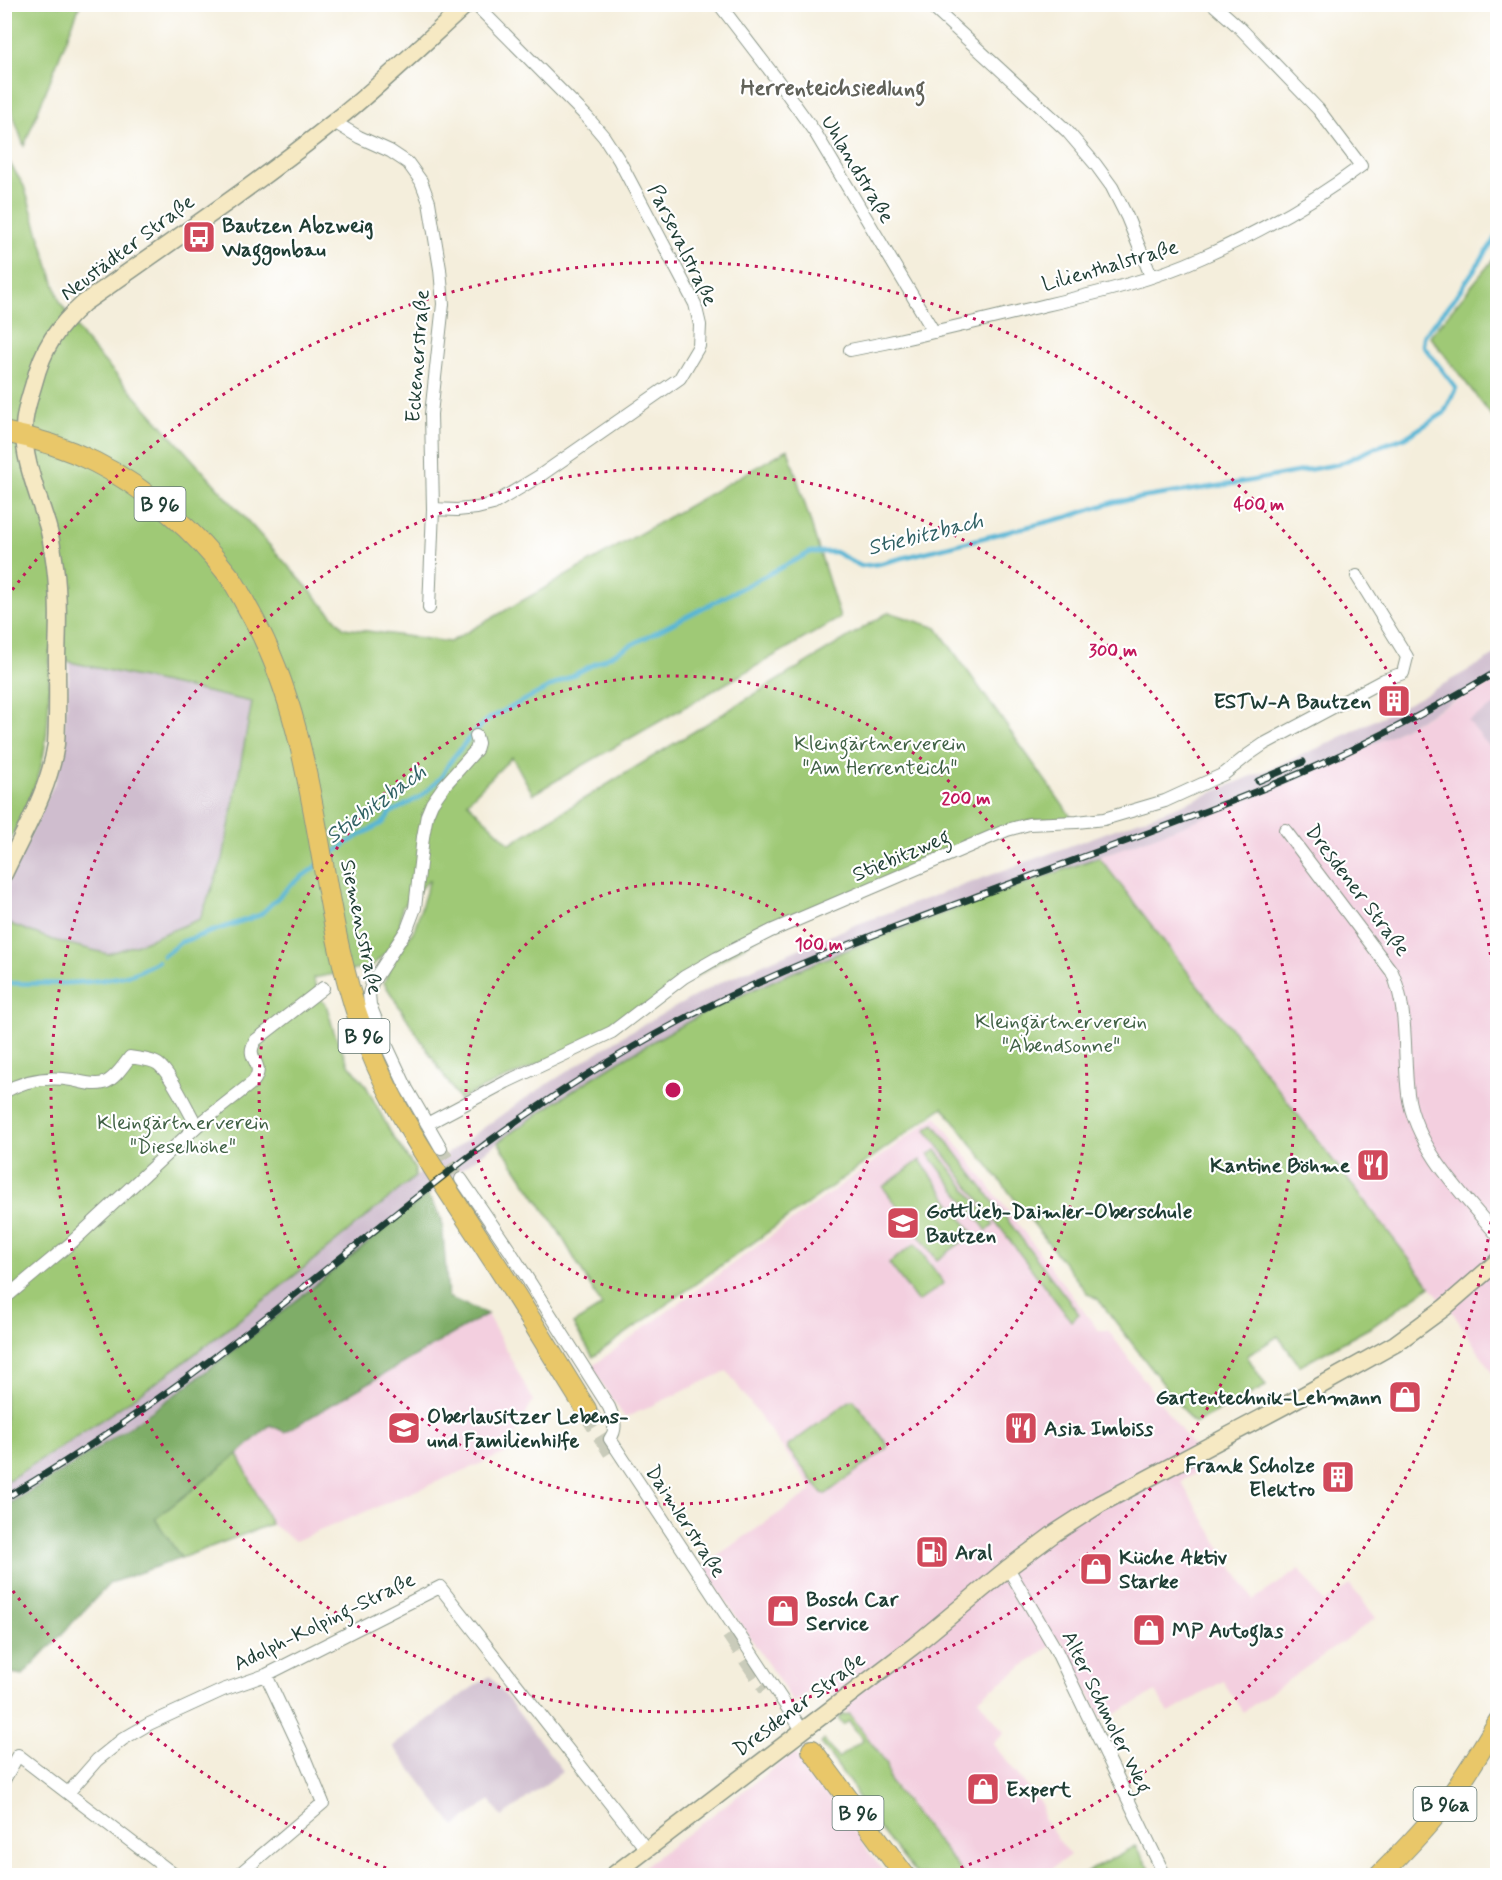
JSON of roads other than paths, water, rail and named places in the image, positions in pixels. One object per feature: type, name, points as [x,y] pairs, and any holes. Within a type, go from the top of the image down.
[{"type":"main road","name":"Siemensstraße","points":[[4,432],[71,450],[129,480],[189,530],[231,579],[261,632],[281,678],[302,751],[351,999],[368,1047],[388,1089],[427,1159],[490,1254],[586,1409]]},
{"type":"main road","name":"B 96a","points":[[1379,1875],[1404,1851],[1447,1801],[1497,1722]]},
{"type":"main road","name":"B 96","points":[[812,1750],[904,1875]]},
{"type":"street","name":"Neustädter Straße","points":[[4,873],[42,795],[53,762],[57,729],[58,615],[55,567],[47,524],[32,478],[24,436],[27,408],[39,363],[54,334],[84,303],[260,178],[334,122],[379,85],[467,4]]},
{"type":"street","name":"Parsevalstraße","points":[[433,509],[458,510],[493,504],[529,482],[680,378],[699,346],[700,325],[695,304],[619,160],[604,137],[475,4]]},
{"type":"street","name":"Uhlandstraße","points":[[719,4],[816,134],[933,332]]},
{"type":"street","points":[[929,4],[1067,131],[1096,165],[1112,187],[1127,217],[1151,276]]},
{"type":"street","name":"Lilienthalstraße","points":[[850,350],[1098,293],[1202,258],[1297,210],[1361,166],[1318,109],[1240,28],[1213,4]]},
{"type":"street","name":"Eckenerstraße","points":[[334,122],[408,163],[421,181],[429,202],[443,304],[431,414],[433,509],[429,608]]},
{"type":"street","name":"Stiebitzweg","points":[[427,1124],[506,1082],[612,1032],[684,977],[771,931],[1007,830],[1029,824],[1104,819],[1165,801],[1224,774],[1264,744],[1384,680],[1403,674],[1407,657],[1357,576]]},
{"type":"street","points":[[441,1148],[385,1042],[370,1005],[369,994],[372,983],[406,929],[415,908],[427,814],[444,786],[476,750],[478,743],[476,736]]},
{"type":"street","name":"Dresdener Straße","points":[[1285,830],[1392,972],[1399,987],[1409,1097],[1419,1130],[1431,1154],[1497,1236]]},
{"type":"street","points":[[4,1299],[78,1237],[197,1126],[253,1082],[258,1075],[258,1068],[251,1054],[251,1046],[255,1040],[323,988]]},
{"type":"street","points":[[4,1092],[25,1083],[47,1078],[88,1084],[105,1083],[130,1057],[159,1064],[167,1073],[197,1126]]},
{"type":"street","name":"Daimlerstraße","points":[[461,1179],[510,1251],[609,1407],[616,1425],[615,1432],[610,1439],[802,1730]]},
{"type":"street","name":"Dresdener Straße","points":[[612,1875],[915,1644],[1055,1533],[1100,1504],[1395,1344],[1444,1308],[1497,1261]]},
{"type":"street","name":"Alter Schmoler Weg","points":[[1008,1568],[1056,1650],[1165,1875]]},
{"type":"street","name":"Adolph-Kolping-Straße","points":[[68,1793],[97,1760],[123,1739],[149,1724],[223,1690],[266,1675],[440,1587],[646,1849]]},
{"type":"street","points":[[237,1875],[323,1803],[266,1675]]},
{"type":"street","points":[[4,1780],[18,1755],[176,1875]]},
{"type":"waterway","name":"Stiebitzbach","points":[[327,858],[347,843],[384,822],[390,813],[420,797],[442,776],[449,763],[469,738],[488,719],[811,552],[835,552],[861,566],[878,564],[1067,517],[1114,502],[1244,482],[1339,464],[1406,437],[1444,413],[1456,388],[1423,345],[1424,335],[1454,299],[1498,235]]},
{"type":"waterway","name":"Stiebitzbach","points":[[163,956],[181,942],[260,915],[292,884],[318,865]]},
{"type":"waterway","name":"Stiebitzbach","points":[[4,983],[85,982],[116,978],[142,970],[158,961]]},
{"type":"tunnel","points":[[441,1148],[461,1179]]},
{"type":"tunnel","points":[[586,1409],[618,1460]]},
{"type":"tunnel","points":[[731,1633],[768,1688]]},
{"type":"railway","points":[[4,1499],[98,1440],[188,1377],[436,1182],[515,1123],[569,1086],[652,1036],[750,986],[822,956],[1282,781],[1392,730],[1498,671]]},
{"type":"railway","points":[[1258,781],[1303,762]]},
{"type":"place","name":"Bautzen Abzweig Waggonbau","points":[[199,237]]},
{"type":"place","name":"ESTW-A Bautzen","points":[[1394,701]]},
{"type":"place","name":"Kantine Böhme","points":[[1373,1165]]},
{"type":"place","name":"Gottlieb-Daimler-Oberschule Bautzen","points":[[903,1223]]},
{"type":"place","name":"Gartentechnik-Lehmann","points":[[1405,1397]]},
{"type":"place","name":"Oberlausitzer Lebens- und Familienhilfe","points":[[404,1428]]},
{"type":"place","name":"Asia Imbiss","points":[[1021,1428]]},
{"type":"place","name":"Frank Scholze Elektro","points":[[1338,1477]]},
{"type":"place","name":"Aral","points":[[932,1552]]},
{"type":"place","name":"Küche Aktiv Starke","points":[[1096,1569]]},
{"type":"place","name":"Bosch Car Service","points":[[783,1611]]},
{"type":"place","name":"MP Autoglas","points":[[1149,1630]]},
{"type":"place","name":"Expert","points":[[983,1789]]},
{"type":"district","name":"Herrenteichsiedlung","points":[[833,87]]},
{"type":"park label","name":"Kleingärtnerverein \"Am Herrenteich\"","points":[[880,755]]},
{"type":"park label","name":"Kleingärtnerverein \"Abendsonne\"","points":[[1061,1033]]},
{"type":"park label","name":"Kleingärtnerverein \"Dieselhöhe\"","points":[[183,1134]]}]
